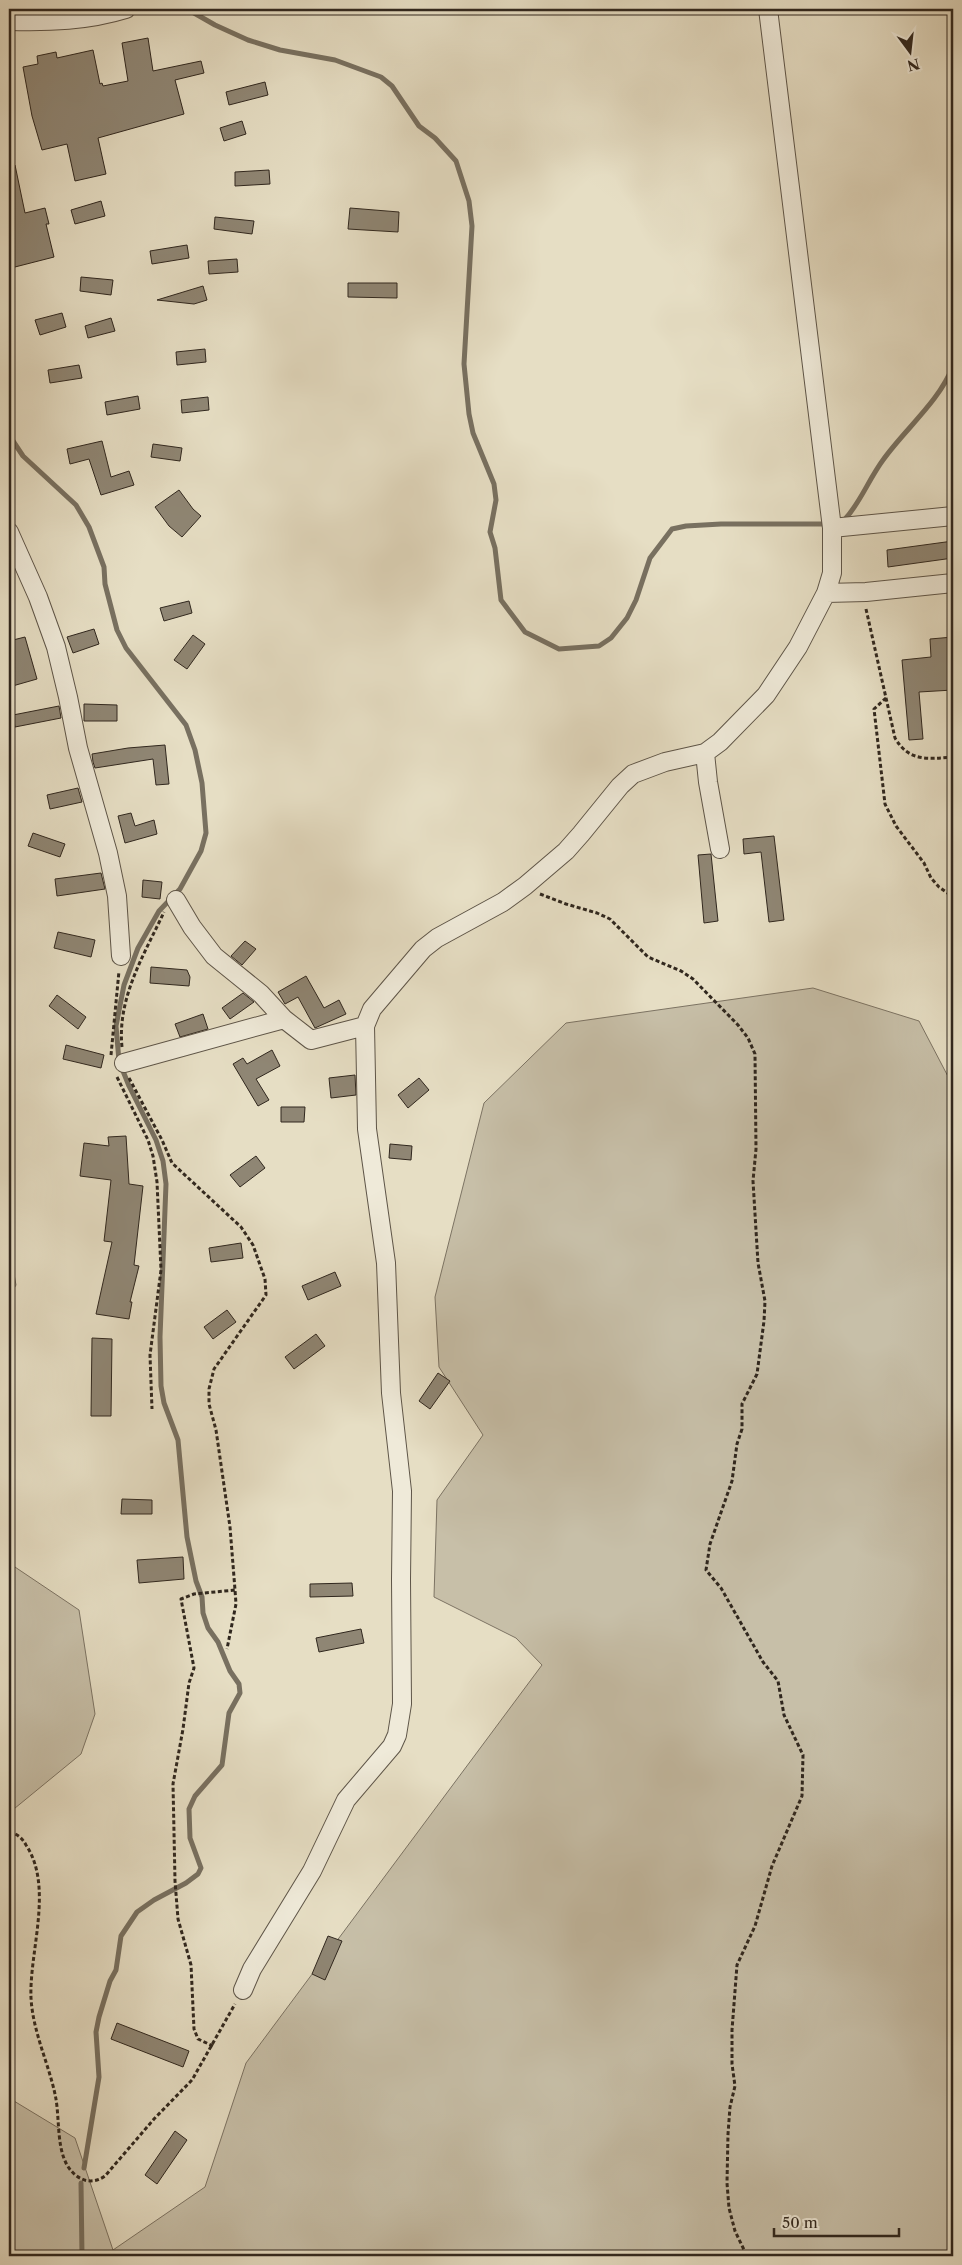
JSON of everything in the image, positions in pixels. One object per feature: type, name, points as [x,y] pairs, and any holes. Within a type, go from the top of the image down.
[{"type":"street","points":[[9,21],[72,21],[103,16],[126,9]]},
{"type":"street","points":[[242,1990],[252,1969],[312,1870],[346,1800],[354,1788],[384,1758],[392,1746],[397,1735],[402,1704],[402,1491],[391,1393],[386,1263],[367,1129],[364,1026],[372,1009],[423,949],[437,938],[503,902],[526,886],[566,851],[620,786],[633,774],[665,762],[705,753],[720,742],[766,694],[784,670],[814,620],[832,574],[832,528],[768,9]]},
{"type":"street","points":[[832,528],[953,516]]},
{"type":"street","points":[[9,532],[38,597],[56,647],[78,748],[108,853],[116,896],[120,956]]},
{"type":"street","points":[[826,593],[862,592],[953,583]]},
{"type":"street","points":[[705,753],[708,782],[720,849]]},
{"type":"street","points":[[176,900],[192,927],[214,956],[261,994],[284,1019],[311,1040],[364,1026]]},
{"type":"street","points":[[117,1066],[284,1019]]},
{"type":"path","points":[[862,592],[895,738],[902,749],[918,758],[953,757]]},
{"type":"path","points":[[886,698],[874,709],[885,804],[896,826],[924,863],[931,878],[939,888],[953,896]]},
{"type":"path","points":[[526,886],[545,897],[597,912],[610,919],[622,932],[631,937],[648,957],[682,971],[693,979],[738,1025],[748,1038],[755,1054],[756,1149],[753,1181],[758,1263],[765,1301],[764,1321],[757,1374],[742,1404],[742,1430],[737,1444],[732,1481],[710,1544],[706,1570],[721,1588],[763,1662],[778,1681],[784,1715],[803,1755],[802,1796],[772,1866],[755,1926],[737,1966],[732,2030],[732,2064],[735,2086],[730,2107],[727,2183],[735,2230],[747,2256]]},
{"type":"path","points":[[117,1066],[122,1044],[129,986],[165,910],[176,900]]},
{"type":"path","points":[[120,956],[110,1042],[117,1066],[148,1140],[153,1156],[156,1182],[161,1270],[150,1355],[152,1409]]},
{"type":"path","points":[[117,1066],[130,1079],[172,1163],[241,1227],[253,1245],[265,1279],[266,1295],[214,1369],[209,1389],[209,1404],[216,1430],[230,1527],[236,1604],[227,1648]]},
{"type":"path","points":[[213,2046],[198,2039],[194,2030],[191,1965],[178,1919],[176,1896],[173,1784],[189,1683],[194,1668],[181,1600],[194,1594],[235,1590]]},
{"type":"path","points":[[9,1833],[14,1833],[22,1838],[36,1868],[38,1917],[31,1996],[33,2017],[38,2042],[55,2096],[63,2151],[67,2165],[75,2175],[85,2182],[98,2181],[105,2176],[154,2119],[192,2080],[213,2046],[242,1990]]},
{"type":"shaded area","points":[[813,988],[919,1021],[953,1086],[953,2256],[9,2256],[9,2098],[75,2138],[113,2250],[205,2187],[246,2063],[542,1665],[516,1638],[434,1597],[437,1500],[483,1435],[439,1367],[435,1297],[484,1103],[566,1023]]},
{"type":"shaded area","points":[[9,1247],[16,1285],[9,1297]]},
{"type":"shaded area","points":[[9,1563],[79,1610],[95,1714],[81,1754],[9,1813]]},
{"type":"building","points":[[148,38],[153,71],[201,61],[204,73],[175,80],[184,114],[98,138],[106,174],[75,181],[67,144],[42,150],[32,116],[23,67],[38,64],[37,56],[56,52],[57,58],[93,50],[100,84],[102,83],[103,86],[128,81],[122,43]]},
{"type":"building","points":[[265,82],[268,95],[229,105],[226,92]]},
{"type":"building","points":[[242,121],[246,134],[224,141],[220,128]]},
{"type":"building","points":[[15,165],[25,213],[45,208],[49,224],[46,224],[54,257],[11,268],[9,260],[9,166]]},
{"type":"building","points":[[269,170],[270,184],[235,186],[235,172]]},
{"type":"building","points":[[101,201],[105,216],[75,224],[71,210]]},
{"type":"building","points":[[350,208],[399,212],[398,232],[348,229]]},
{"type":"building","points":[[215,217],[254,221],[252,234],[214,229]]},
{"type":"building","points":[[187,245],[189,258],[152,264],[150,251]]},
{"type":"building","points":[[237,259],[238,272],[209,274],[208,261]]},
{"type":"building","points":[[81,277],[113,280],[111,295],[80,291]]},
{"type":"building","points":[[348,283],[397,283],[397,298],[348,297]]},
{"type":"building","points":[[203,286],[207,300],[194,304],[157,300]]},
{"type":"building","points":[[62,313],[66,327],[40,335],[35,320]]},
{"type":"building","points":[[111,318],[115,331],[88,338],[85,326]]},
{"type":"building","points":[[205,349],[206,362],[177,365],[176,352]]},
{"type":"building","points":[[79,365],[82,378],[50,383],[48,370]]},
{"type":"building","points":[[138,396],[140,409],[107,415],[105,402]]},
{"type":"building","points":[[208,397],[209,410],[182,413],[181,400]]},
{"type":"building","points":[[102,441],[111,477],[129,471],[134,485],[101,495],[89,459],[70,464],[67,449]]},
{"type":"building","points":[[153,444],[182,448],[180,461],[151,457]]},
{"type":"building","points":[[179,490],[193,509],[201,516],[182,537],[169,526],[155,507]]},
{"type":"building","points":[[953,541],[953,558],[888,567],[887,550]]},
{"type":"building","points":[[189,601],[192,613],[164,621],[160,608]]},
{"type":"building","points":[[94,629],[99,644],[73,653],[67,637]]},
{"type":"building","points":[[193,635],[205,644],[187,669],[174,660]]},
{"type":"building","points":[[25,637],[37,679],[9,687],[9,641]]},
{"type":"building","points":[[953,637],[953,690],[919,692],[923,739],[909,740],[902,660],[931,657],[930,639]]},
{"type":"building","points":[[84,704],[117,705],[117,721],[84,721]]},
{"type":"building","points":[[59,706],[61,718],[15,727],[13,715]]},
{"type":"building","points":[[165,745],[169,784],[156,785],[153,759],[95,768],[93,762],[92,754],[128,748]]},
{"type":"building","points":[[78,788],[82,802],[50,809],[47,795]]},
{"type":"building","points":[[131,813],[135,826],[154,820],[157,834],[125,843],[118,816]]},
{"type":"building","points":[[33,833],[65,844],[60,857],[28,846]]},
{"type":"building","points":[[774,836],[784,920],[769,922],[761,852],[744,854],[743,839]]},
{"type":"building","points":[[711,854],[718,921],[704,923],[698,855]]},
{"type":"building","points":[[101,873],[105,889],[57,896],[55,879]]},
{"type":"building","points":[[143,880],[162,882],[160,899],[142,897]]},
{"type":"building","points":[[58,932],[95,940],[91,957],[54,948]]},
{"type":"building","points":[[245,941],[256,949],[242,965],[231,956]]},
{"type":"building","points":[[151,967],[187,970],[190,977],[189,986],[150,983]]},
{"type":"building","points":[[306,976],[324,1008],[339,1000],[346,1014],[315,1028],[298,997],[285,1004],[278,992]]},
{"type":"building","points":[[243,993],[254,1002],[230,1019],[222,1008]]},
{"type":"building","points":[[57,995],[86,1017],[78,1029],[49,1006]]},
{"type":"building","points":[[203,1014],[208,1029],[180,1037],[175,1024]]},
{"type":"building","points":[[66,1045],[104,1055],[101,1068],[63,1059]]},
{"type":"building","points":[[272,1050],[280,1066],[256,1079],[269,1100],[258,1106],[233,1064],[243,1058],[247,1064]]},
{"type":"building","points":[[355,1075],[356,1095],[331,1098],[329,1078]]},
{"type":"building","points":[[419,1078],[429,1090],[408,1108],[398,1095]]},
{"type":"building","points":[[281,1107],[305,1107],[304,1122],[281,1122]]},
{"type":"building","points":[[126,1136],[129,1184],[143,1186],[134,1265],[139,1266],[130,1302],[132,1302],[129,1319],[96,1314],[112,1242],[104,1241],[111,1180],[80,1176],[84,1143],[109,1146],[108,1137]]},
{"type":"building","points":[[390,1144],[412,1146],[411,1160],[389,1158]]},
{"type":"building","points":[[256,1156],[265,1168],[240,1187],[230,1175]]},
{"type":"building","points":[[241,1243],[243,1258],[211,1262],[209,1248]]},
{"type":"building","points":[[335,1272],[341,1286],[308,1300],[302,1286]]},
{"type":"building","points":[[227,1310],[236,1322],[213,1339],[204,1327]]},
{"type":"building","points":[[316,1334],[325,1346],[294,1369],[285,1357]]},
{"type":"building","points":[[92,1338],[112,1339],[111,1416],[91,1416]]},
{"type":"building","points":[[438,1373],[450,1381],[430,1409],[419,1401]]},
{"type":"building","points":[[122,1499],[152,1500],[152,1514],[121,1514]]},
{"type":"building","points":[[183,1557],[184,1579],[139,1583],[137,1560]]},
{"type":"building","points":[[352,1583],[353,1596],[310,1597],[310,1584]]},
{"type":"building","points":[[361,1629],[364,1643],[319,1652],[316,1638]]},
{"type":"building","points":[[328,1936],[342,1941],[325,1980],[312,1974]]},
{"type":"building","points":[[117,2023],[189,2051],[183,2067],[111,2039]]},
{"type":"building","points":[[175,2131],[187,2140],[157,2184],[145,2175]]},
{"type":"waterway","points":[[187,9],[215,25],[248,40],[280,50],[335,60],[381,77],[392,86],[419,126],[435,138],[456,161],[469,201],[472,226],[464,364],[469,414],[473,433],[494,484],[496,500],[490,532],[495,548],[501,600],[525,632],[559,649],[599,646],[611,638],[627,618],[636,600],[650,558],[672,529],[686,526],[721,524],[823,524]]},
{"type":"waterway","points":[[846,518],[883,460],[939,392],[953,366]]},
{"type":"waterway","points":[[9,435],[23,456],[76,505],[89,527],[104,567],[105,584],[117,630],[126,648],[186,725],[195,750],[202,783],[206,833],[201,851],[180,889],[159,911],[138,948],[124,985],[116,1026],[119,1061],[129,1086],[156,1140],[163,1161],[166,1184],[160,1337],[161,1386],[164,1403],[178,1440],[187,1537],[208,1628],[218,1642],[230,1671],[239,1684],[240,1693],[229,1713],[222,1765],[195,1796],[189,1809],[190,1838],[201,1868],[198,1874],[186,1883],[154,1900],[137,1912],[121,1936],[116,1970],[110,1981],[96,2032],[99,2077],[84,2168]]},
{"type":"waterway","points":[[81,2183],[82,2256]]}]
